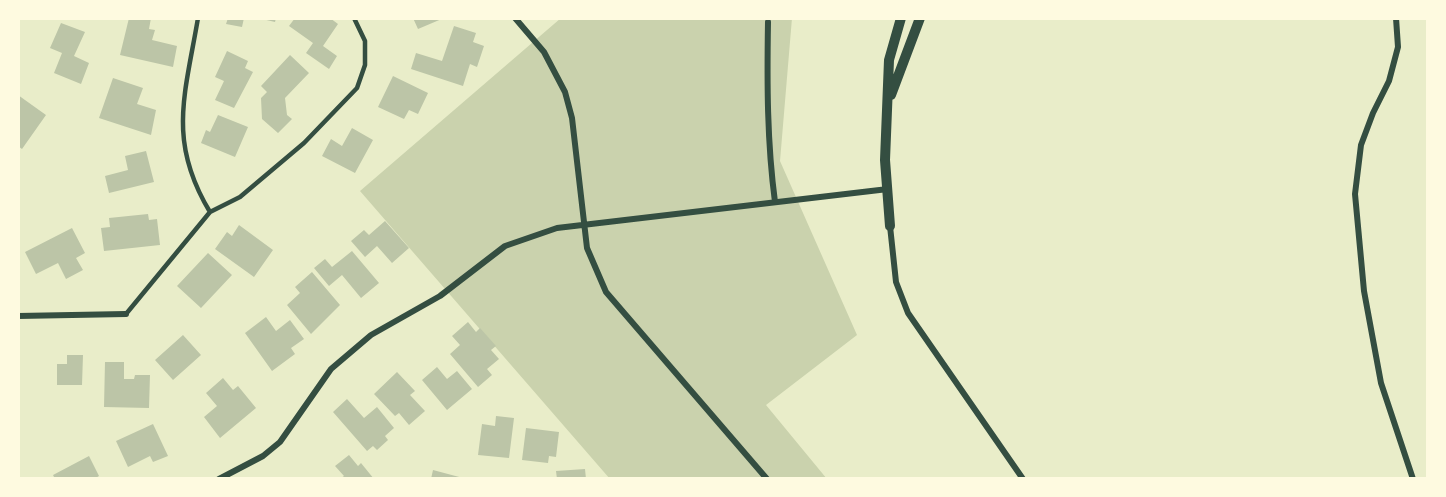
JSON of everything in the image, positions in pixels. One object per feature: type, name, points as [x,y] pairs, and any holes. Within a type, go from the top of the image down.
[{"type":"street","points":[[515,18],[543,52],[565,92],[572,118],[587,248],[606,292],[767,479]]},
{"type":"street","points":[[901,18],[889,60],[885,160],[896,282],[908,313],[1023,479]]},
{"type":"street","points":[[889,101],[920,18]]},
{"type":"street","points":[[1396,18],[1398,47],[1389,81],[1373,113],[1361,145],[1355,194],[1364,291],[1381,383],[1413,479]]},
{"type":"street","points":[[768,22],[769,157],[776,202]]},
{"type":"street","points":[[219,479],[263,456],[280,442],[331,369],[371,335],[440,296],[505,246],[530,235],[584,224],[888,189]]},
{"type":"street","points":[[18,316],[126,314]]},
{"type":"lane","points":[[198,18],[182,112],[184,147],[194,186],[210,212]]},
{"type":"lane","points":[[126,314],[210,212],[249,190],[304,143],[357,88],[365,65],[365,41],[354,18]]},
{"type":"green space","points":[[561,18],[792,18],[780,161],[857,335],[766,405],[827,479],[610,479],[360,191]]},
{"type":"building","points":[[129,18],[151,18],[149,29],[155,30],[152,40],[177,46],[173,67],[120,55]]},
{"type":"building","points":[[228,18],[244,18],[242,27],[226,24]]},
{"type":"building","points":[[258,18],[276,18],[275,22]]},
{"type":"building","points":[[295,18],[330,18],[338,24],[323,46],[337,56],[329,69],[306,53],[313,43],[289,26]]},
{"type":"building","points":[[413,18],[444,18],[418,29]]},
{"type":"building","points":[[61,23],[85,32],[74,56],[89,63],[81,84],[54,73],[62,53],[50,48]]},
{"type":"building","points":[[454,26],[476,33],[473,42],[484,46],[477,67],[470,64],[463,86],[411,69],[416,53],[442,61]]},
{"type":"building","points":[[227,51],[248,61],[245,68],[253,72],[234,108],[215,100],[224,81],[215,77]]},
{"type":"building","points":[[290,55],[309,73],[285,98],[287,115],[292,119],[278,133],[262,119],[261,98],[267,92],[261,86]]},
{"type":"building","points":[[393,76],[428,93],[418,114],[409,110],[404,119],[378,107]]},
{"type":"building","points":[[113,78],[143,88],[137,104],[156,110],[151,135],[99,118]]},
{"type":"building","points":[[18,95],[46,115],[22,149],[18,146]]},
{"type":"building","points":[[218,115],[248,127],[235,157],[201,143],[206,130],[210,132]]},
{"type":"building","points":[[352,128],[373,140],[355,173],[322,156],[331,139],[342,146]]},
{"type":"building","points":[[146,151],[154,182],[109,193],[105,176],[128,170],[125,156]]},
{"type":"building","points":[[148,214],[149,220],[157,219],[160,245],[104,251],[101,228],[110,227],[109,218]]},
{"type":"building","points":[[385,221],[409,248],[392,263],[377,246],[365,257],[351,241],[364,230],[369,235]]},
{"type":"building","points":[[239,225],[273,250],[254,277],[215,249],[227,232],[232,236]]},
{"type":"building","points":[[72,228],[85,253],[76,258],[83,270],[66,279],[58,263],[36,274],[25,252]]},
{"type":"building","points":[[352,251],[379,283],[361,298],[342,275],[329,286],[314,268],[325,259],[332,267]]},
{"type":"building","points":[[208,253],[232,275],[201,308],[177,286]]},
{"type":"building","points":[[312,272],[340,305],[311,334],[287,305],[300,293],[295,287]]},
{"type":"building","points":[[266,317],[276,331],[290,320],[304,339],[291,348],[295,354],[272,371],[245,333]]},
{"type":"building","points":[[468,322],[476,332],[480,328],[496,346],[491,350],[499,359],[487,369],[492,375],[478,387],[450,354],[460,345],[452,336]]},
{"type":"building","points":[[183,335],[201,355],[173,380],[155,360]]},
{"type":"building","points":[[67,355],[83,355],[82,385],[57,385],[57,364],[67,364]]},
{"type":"building","points":[[105,362],[124,362],[124,379],[134,379],[135,375],[150,375],[149,408],[104,407]]},
{"type":"building","points":[[437,367],[447,379],[457,371],[472,389],[447,410],[422,380]]},
{"type":"building","points":[[397,372],[415,391],[410,395],[425,411],[409,425],[399,413],[395,416],[374,394]]},
{"type":"building","points":[[223,378],[233,390],[238,386],[256,408],[220,438],[204,417],[217,406],[206,393]]},
{"type":"building","points":[[347,399],[364,418],[377,407],[394,428],[385,436],[388,440],[377,450],[373,446],[367,451],[333,412]]},
{"type":"building","points":[[496,416],[514,418],[509,458],[478,455],[482,424],[495,426]]},
{"type":"building","points":[[153,424],[168,456],[153,462],[150,456],[128,467],[116,441]]},
{"type":"building","points":[[526,428],[559,432],[556,457],[549,456],[548,463],[522,460]]},
{"type":"building","points":[[349,455],[358,466],[361,463],[374,479],[340,479],[344,476],[335,466]]},
{"type":"building","points":[[89,456],[99,476],[94,479],[55,479],[53,475]]},
{"type":"building","points":[[585,469],[586,479],[557,479],[556,471]]},
{"type":"building","points":[[433,470],[463,478],[463,479],[431,479]]}]
